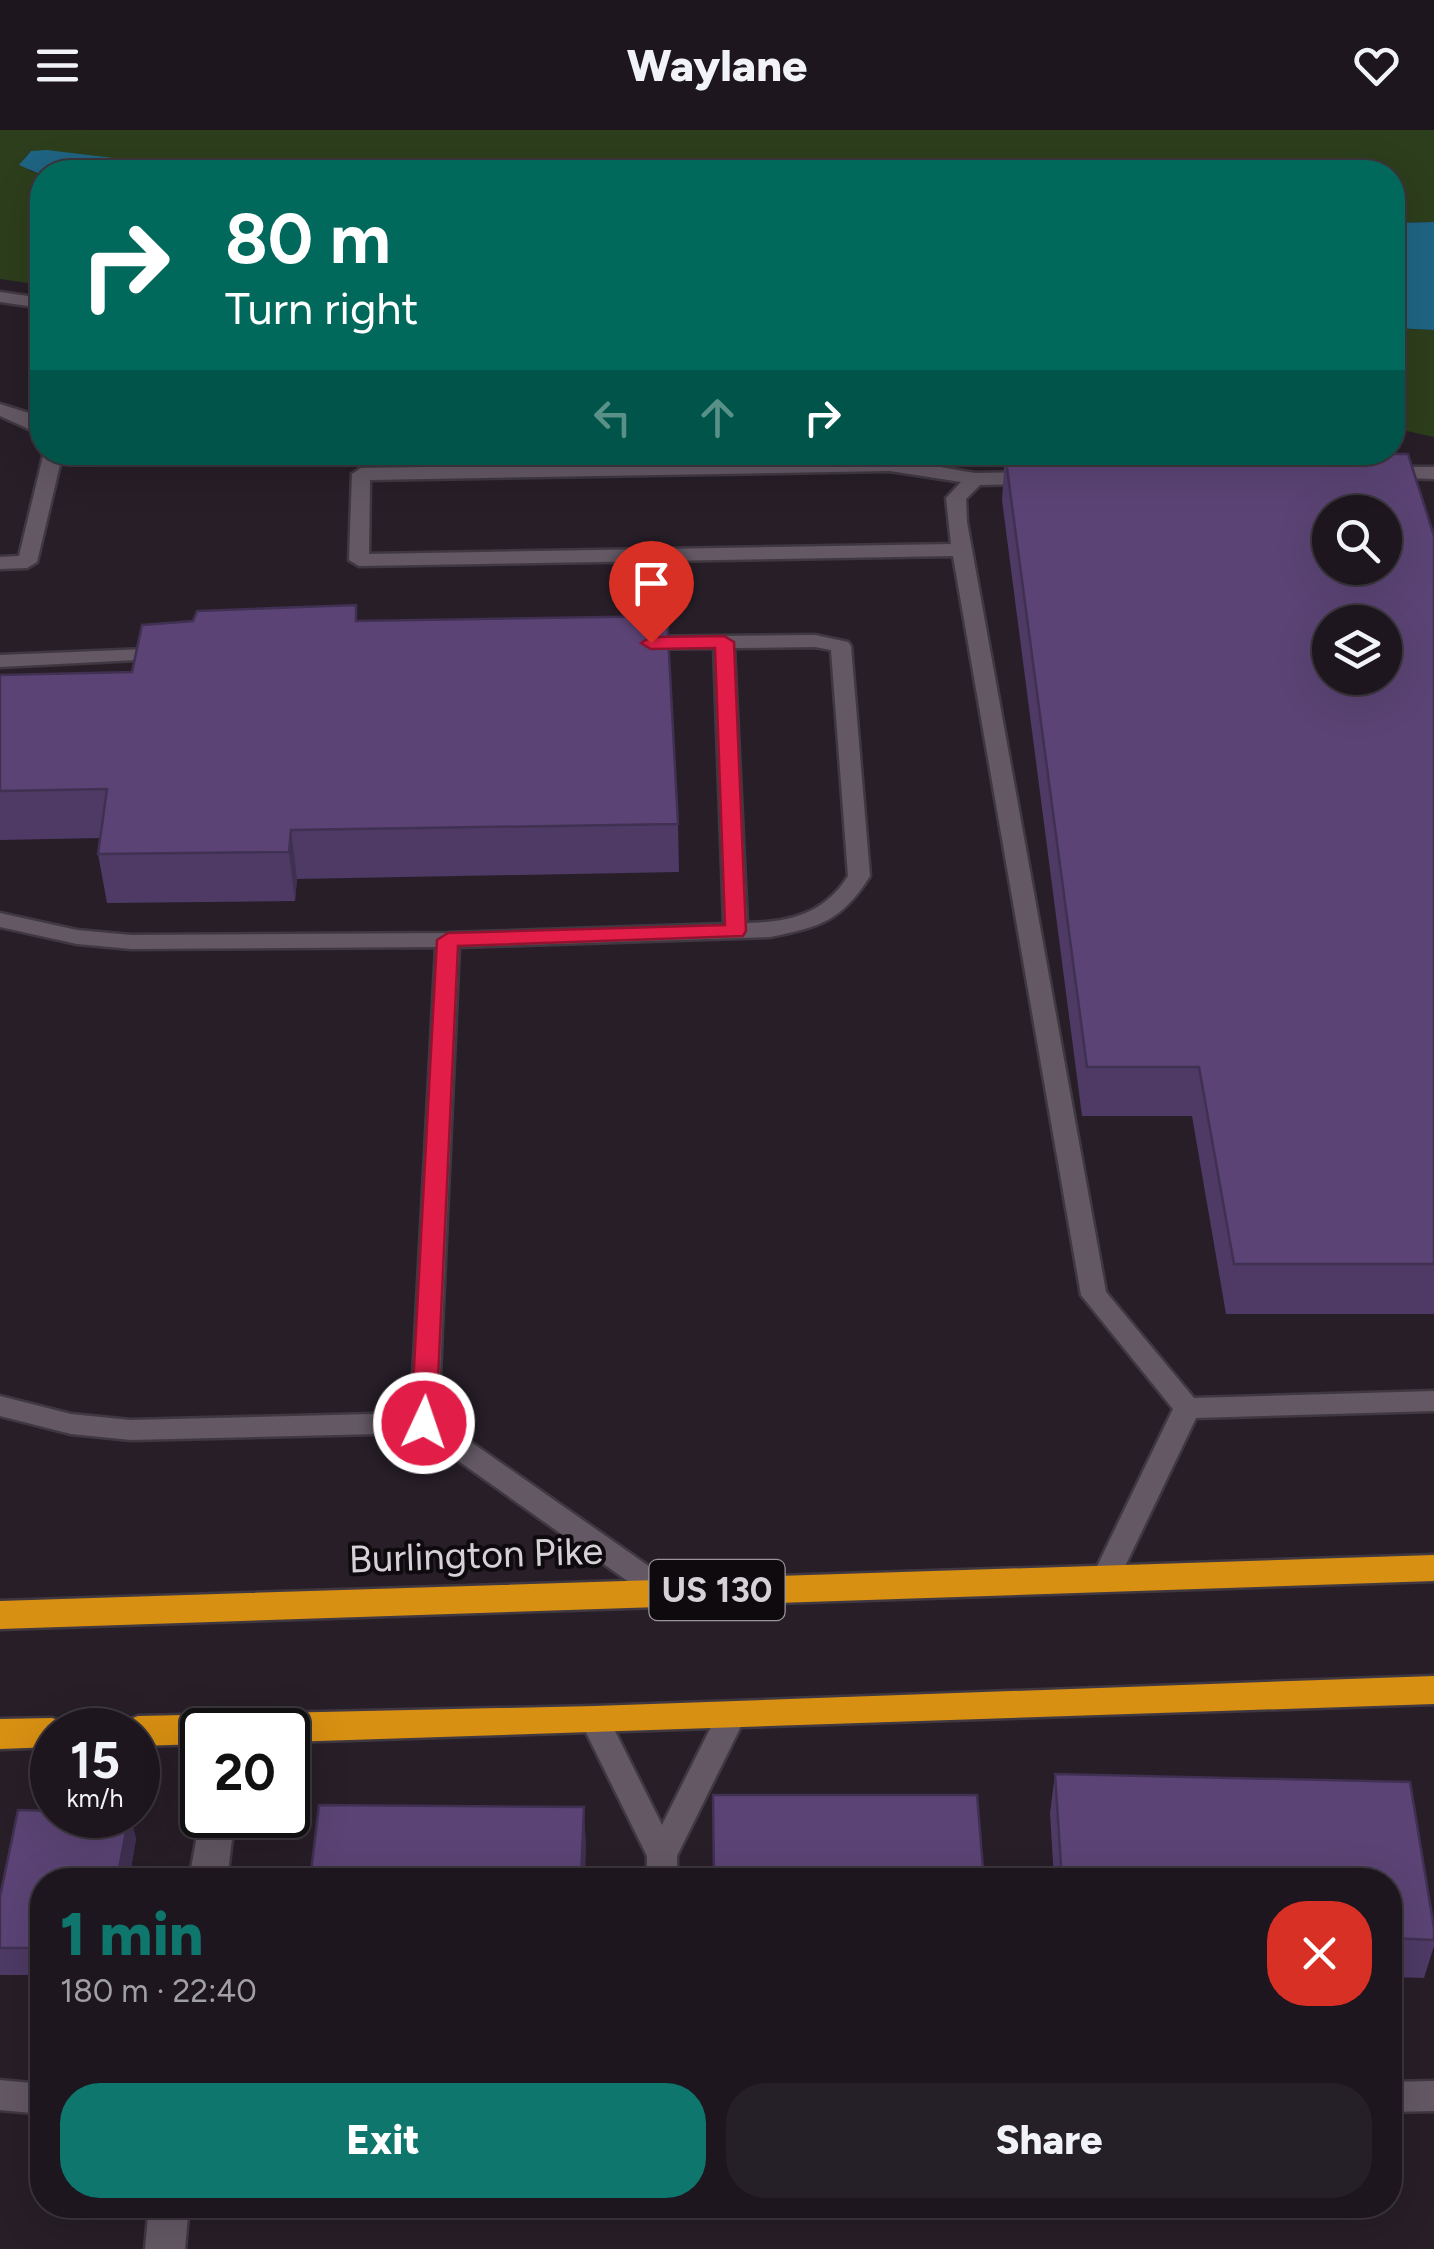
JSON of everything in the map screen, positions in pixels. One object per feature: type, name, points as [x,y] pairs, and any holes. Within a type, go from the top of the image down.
[{"type":"highway","name":"Burlington Pike","points":[[0,1615],[1434,1568]]},
{"type":"highway","points":[[310,1727],[1434,1690]]},
{"type":"highway","points":[[0,1734],[30,1733]]},
{"type":"street","points":[[210,1868],[214,1838]]},
{"type":"street","points":[[165,2249],[168,2218]]},
{"type":"lane","points":[[0,297],[30,301]]},
{"type":"lane","points":[[0,410],[30,422]]},
{"type":"lane","points":[[0,563],[27,562],[51,465]]},
{"type":"lane","points":[[962,550],[359,560],[361,474],[890,465],[975,479],[1050,477]]},
{"type":"lane","points":[[1356,473],[1434,472]]},
{"type":"lane","points":[[975,479],[956,498],[962,550],[1094,1296],[1187,1408]]},
{"type":"lane","points":[[0,920],[77,936],[132,942],[448,940],[736,931],[810,922],[843,904],[860,876],[844,651],[832,643],[815,641],[608,644]]},
{"type":"lane","points":[[724,642],[736,931]]},
{"type":"lane","points":[[0,661],[198,653]]},
{"type":"lane","points":[[424,1423],[448,940]]},
{"type":"lane","points":[[1187,1408],[1434,1401]]},
{"type":"lane","points":[[0,1406],[71,1424],[131,1430],[424,1423],[663,1591]]},
{"type":"lane","points":[[1105,1578],[1187,1408]]},
{"type":"lane","points":[[662,1868],[732,1714]]},
{"type":"lane","points":[[595,1720],[662,1868]]},
{"type":"lane","points":[[0,2095],[30,2098]]},
{"type":"lane","points":[[1402,2097],[1434,2096]]},
{"type":"green space","points":[[0,130],[1434,130],[1434,222],[1405,223],[1405,160],[123,160],[31,151],[23,160],[30,170],[30,283],[0,279]]},
{"type":"green space","points":[[1405,329],[1434,330],[1434,437],[1405,431]]},
{"type":"water","points":[[31,151],[130,160],[30,160],[30,170],[19,165]]},
{"type":"water","points":[[1434,222],[1434,330],[1405,329],[1405,223]]},
{"type":"building","points":[[1408,454],[1434,536],[1434,1264],[1234,1264],[1199,1067],[1087,1067],[1007,465],[1405,465]]},
{"type":"building","points":[[356,605],[356,621],[667,616],[678,824],[291,830],[289,852],[98,854],[107,789],[0,791],[0,675],[132,672],[142,625],[193,621],[197,611]]},
{"type":"building","points":[[1055,1774],[1410,1782],[1434,1940],[1402,1939],[1402,1868],[1061,1868]]},
{"type":"building","points":[[713,1795],[977,1795],[983,1868],[714,1868]]},
{"type":"building","points":[[319,1805],[584,1807],[581,1868],[311,1868]]},
{"type":"building","points":[[18,1810],[30,1810],[30,1838],[125,1838],[119,1868],[30,1868],[30,1948],[0,1948],[0,1897]]},
{"type":"route","points":[[424,1423],[448,940],[736,931],[724,642],[651,643]]}]
